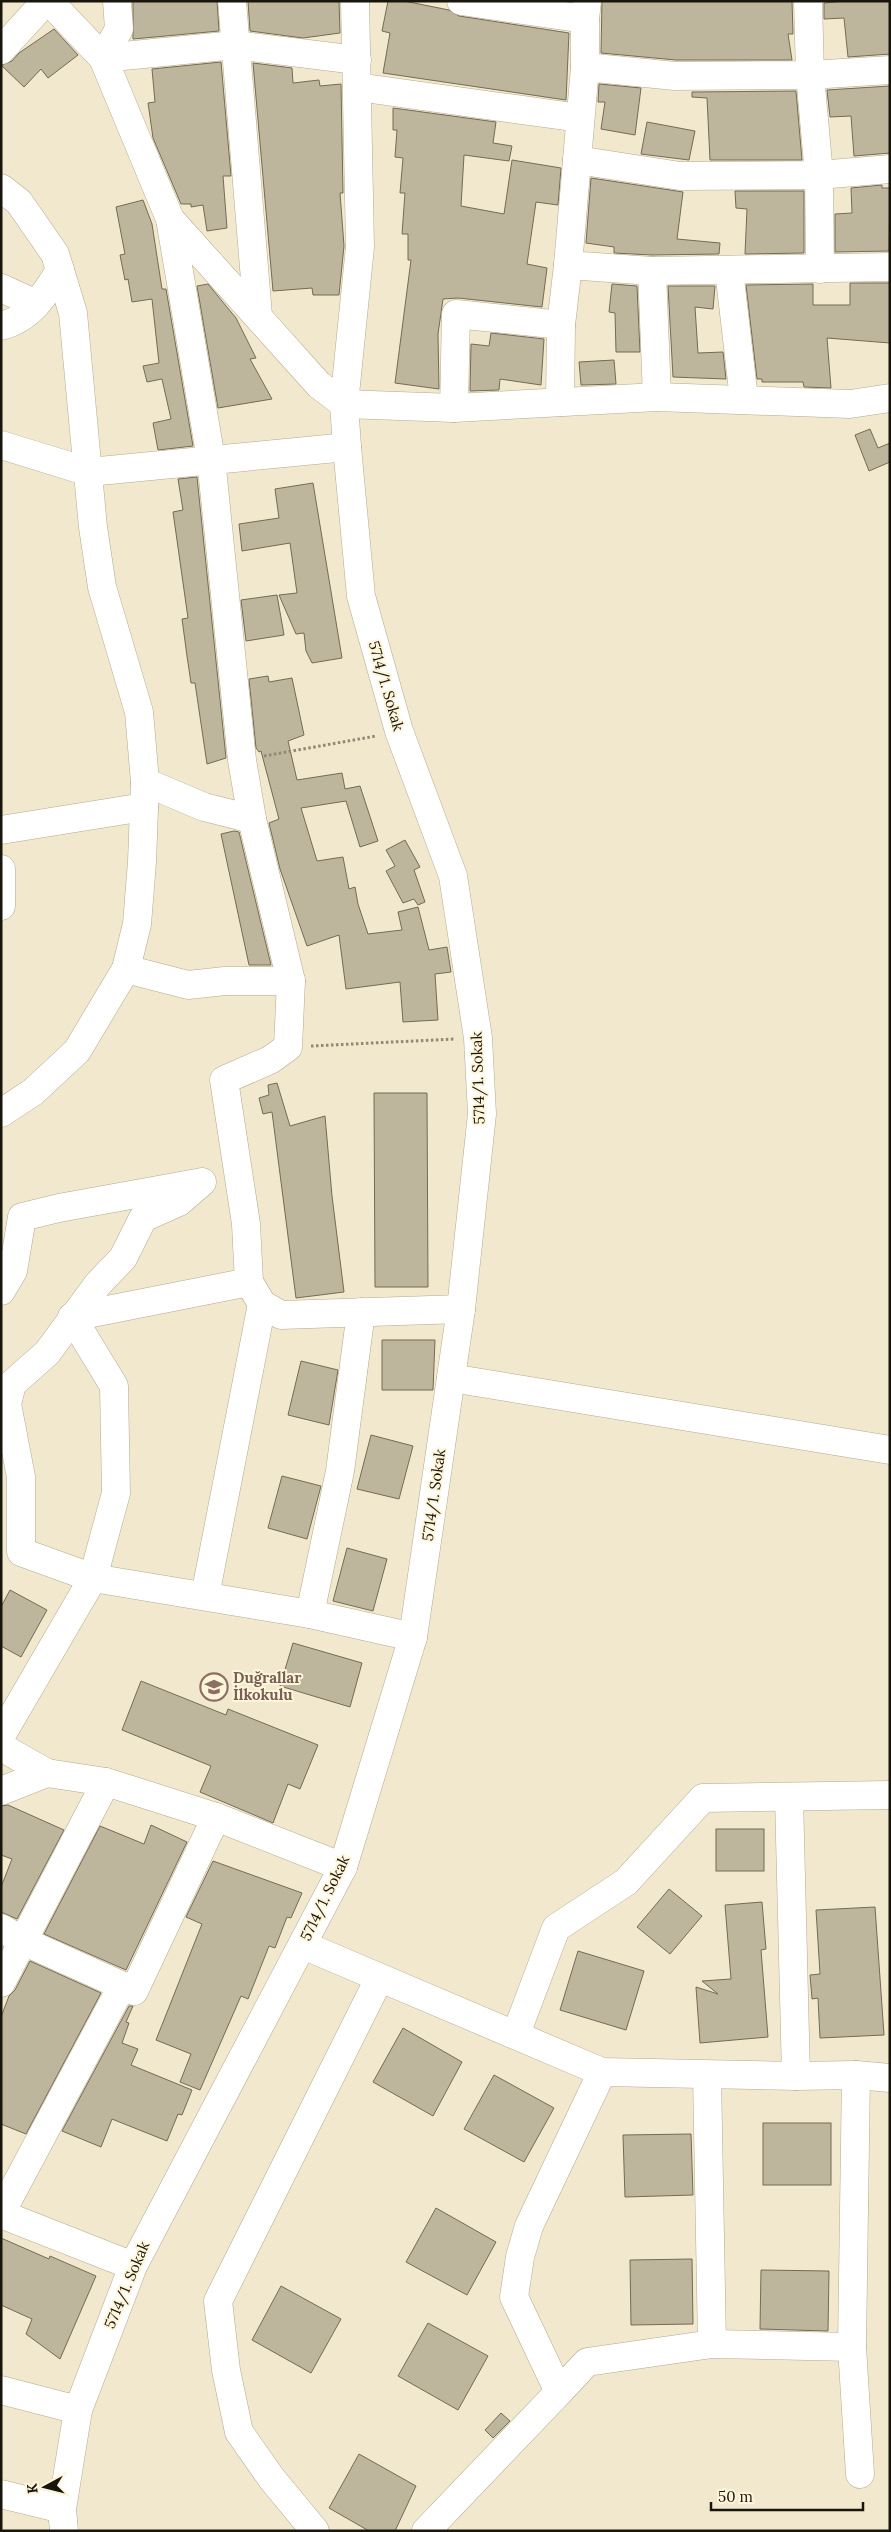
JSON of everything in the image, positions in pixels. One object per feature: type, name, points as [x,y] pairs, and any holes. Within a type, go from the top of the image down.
[{"type":"street","points":[[1,50],[47,1],[103,58],[170,219],[211,459],[242,760],[252,819],[292,981],[288,1047],[270,1060],[224,1080],[256,1293],[205,1596]]},
{"type":"street","points":[[103,58],[119,29],[117,1]]},
{"type":"street","points":[[232,1],[258,316]]},
{"type":"street","name":"5714/1. Sokak","points":[[63,2520],[78,2410],[132,2266],[343,1868],[413,1637],[461,1309],[482,1114],[478,1038],[453,876],[398,731],[361,596],[347,447],[344,404],[360,247],[355,1]]},
{"type":"street","points":[[462,1],[586,10],[585,67],[578,160],[561,325],[560,402]]},
{"type":"street","points":[[808,1],[810,75],[819,175],[820,269]]},
{"type":"street","points":[[103,58],[235,45],[357,74],[580,118]]},
{"type":"street","points":[[585,67],[675,76],[810,75],[890,70]]},
{"type":"street","points":[[578,160],[680,176],[819,175],[890,169]]},
{"type":"street","points":[[1,188],[19,202],[55,254],[73,313],[93,527],[102,587],[139,712],[145,795],[137,924],[126,969],[77,1051],[33,1092],[3,1107]]},
{"type":"street","points":[[170,219],[320,385],[344,404],[454,408],[657,397],[850,404],[890,398]]},
{"type":"street","points":[[568,265],[652,271],[890,267]]},
{"type":"street","points":[[1,326],[16,323],[36,304],[60,270]]},
{"type":"street","points":[[729,270],[744,400]]},
{"type":"street","points":[[652,271],[657,397]]},
{"type":"street","points":[[1,288],[36,304]]},
{"type":"street","points":[[454,408],[456,314],[561,325]]},
{"type":"street","points":[[1,445],[88,472],[347,447]]},
{"type":"street","points":[[1,830],[145,795],[252,819]]},
{"type":"street","points":[[1,869],[1,906]]},
{"type":"street","points":[[126,969],[188,985],[225,982],[292,981]]},
{"type":"street","points":[[1,1291],[14,1271],[22,1217],[238,1174]]},
{"type":"street","points":[[202,1182],[179,1202],[143,1218],[123,1258],[98,1284],[47,1353],[12,1384],[7,1404],[21,1477],[21,1552],[93,1578],[310,1614],[413,1637]]},
{"type":"street","points":[[72,1317],[256,1293],[281,1315],[461,1309]]},
{"type":"street","points":[[310,1614],[340,1471],[361,1312]]},
{"type":"street","points":[[1,1736],[93,1578],[116,1493],[114,1386],[72,1317]]},
{"type":"street","points":[[451,1378],[890,1450]]},
{"type":"street","points":[[1,1747],[47,1773],[106,1782],[216,1817],[343,1868]]},
{"type":"street","points":[[1,1791],[47,1773]]},
{"type":"street","points":[[1,1983],[12,1934],[106,1782]]},
{"type":"street","points":[[516,2034],[556,1928],[626,1882],[703,1798],[890,1795]]},
{"type":"street","points":[[789,1797],[796,2076]]},
{"type":"street","points":[[12,1934],[134,1991],[216,1817]]},
{"type":"street","points":[[303,1945],[379,1979],[516,2034],[602,2072],[707,2075],[856,2075],[890,2078]]},
{"type":"street","points":[[315,2531],[272,2479],[239,2432],[226,2370],[218,2301],[379,1979]]},
{"type":"street","points":[[122,1986],[1,2214],[132,2266]]},
{"type":"street","points":[[559,2392],[514,2297],[520,2257],[529,2226],[602,2072]]},
{"type":"street","points":[[707,2075],[712,2344]]},
{"type":"street","points":[[856,2075],[852,2347],[860,2474]]},
{"type":"street","points":[[426,2531],[587,2362],[712,2344],[852,2347]]},
{"type":"street","points":[[1,2390],[78,2410]]},
{"type":"street","points":[[1,2494],[63,2520]]},
{"type":"path","points":[[242,760],[398,731]]},
{"type":"path","points":[[288,1047],[478,1038]]},
{"type":"building","points":[[133,1],[217,1],[219,31],[133,39]]},
{"type":"building","points":[[248,1],[339,1],[340,33],[303,38],[250,31]]},
{"type":"building","points":[[388,1],[404,1],[449,10],[459,16],[569,33],[566,100],[383,73],[390,33],[382,31]]},
{"type":"building","points":[[602,1],[792,1],[793,34],[788,34],[792,60],[676,60],[601,53]]},
{"type":"building","points":[[890,1],[890,54],[848,57],[844,18],[824,19],[824,3]]},
{"type":"building","points":[[54,29],[78,55],[48,78],[41,69],[24,87],[1,65],[12,61],[19,53]]},
{"type":"building","points":[[221,62],[231,176],[223,176],[227,228],[207,231],[203,205],[191,207],[191,204],[181,204],[153,138],[148,103],[155,102],[152,69]]},
{"type":"building","points":[[253,63],[292,68],[293,83],[319,80],[320,86],[341,84],[343,193],[340,193],[344,246],[339,295],[313,295],[312,288],[273,291]]},
{"type":"building","points":[[599,84],[641,88],[635,135],[601,129],[605,102],[598,102]]},
{"type":"building","points":[[890,86],[890,153],[854,156],[851,116],[830,117],[827,90]]},
{"type":"building","points":[[796,91],[802,160],[710,160],[707,98],[692,97],[692,92]]},
{"type":"building","points":[[393,108],[496,122],[493,143],[512,146],[509,161],[464,155],[461,206],[504,214],[512,160],[561,168],[558,205],[536,202],[527,264],[547,268],[542,307],[458,298],[443,299],[438,334],[439,389],[395,383],[411,260],[408,260],[408,234],[402,234],[405,193],[400,193],[403,158],[395,157],[397,130],[393,130]]},
{"type":"building","points":[[647,122],[695,131],[689,160],[641,154]]},
{"type":"building","points":[[591,178],[683,192],[677,239],[720,243],[719,254],[652,255],[614,253],[614,247],[586,243]]},
{"type":"building","points":[[882,185],[882,188],[890,188],[889,251],[835,252],[835,214],[852,213],[851,188]]},
{"type":"building","points":[[735,191],[804,191],[804,253],[745,254],[747,209],[736,208]]},
{"type":"building","points":[[143,200],[152,224],[162,289],[166,289],[193,446],[158,450],[153,423],[171,419],[162,379],[147,382],[143,366],[159,363],[152,299],[132,302],[128,279],[125,280],[120,255],[125,254],[116,207]]},
{"type":"building","points":[[850,283],[890,283],[890,343],[827,338],[831,388],[804,387],[803,382],[762,382],[762,379],[757,379],[746,285],[813,284],[813,305],[850,305]]},
{"type":"building","points":[[208,284],[236,318],[256,358],[250,359],[272,399],[218,408],[197,286]]},
{"type":"building","points":[[612,284],[637,286],[640,352],[616,352],[615,313],[609,312]]},
{"type":"building","points":[[668,286],[715,286],[713,309],[695,307],[698,353],[723,352],[726,379],[673,377]]},
{"type":"building","points":[[491,333],[544,339],[541,385],[500,379],[499,390],[470,391],[471,344],[489,346]]},
{"type":"building","points":[[614,360],[616,384],[581,385],[579,362]]},
{"type":"building","points":[[870,429],[878,448],[890,443],[890,462],[869,471],[855,435]]},
{"type":"building","points":[[197,477],[226,758],[207,764],[195,683],[191,683],[182,619],[188,618],[173,512],[183,510],[178,479]]},
{"type":"building","points":[[313,483],[342,658],[312,663],[306,651],[304,633],[296,634],[279,595],[297,593],[290,543],[242,551],[239,524],[279,518],[275,489]]},
{"type":"building","points":[[277,595],[284,635],[246,641],[241,600]]},
{"type":"building","points":[[268,676],[269,682],[292,678],[304,735],[288,741],[297,780],[342,773],[345,789],[360,786],[378,841],[360,847],[346,801],[301,808],[317,861],[343,857],[349,889],[355,887],[358,904],[368,934],[402,930],[398,912],[418,907],[429,950],[447,947],[451,972],[435,974],[438,1020],[403,1022],[400,982],[346,989],[339,935],[307,946],[280,869],[269,823],[279,819],[261,751],[259,752],[256,748],[249,679]]},
{"type":"building","points":[[234,831],[239,832],[271,965],[249,965],[221,834]]},
{"type":"building","points":[[405,840],[420,867],[414,870],[425,902],[418,905],[414,899],[403,903],[386,871],[395,866],[386,850]]},
{"type":"building","points":[[277,1083],[290,1126],[325,1116],[332,1196],[344,1292],[296,1298],[272,1112],[263,1114],[259,1098],[269,1095],[268,1085]]},
{"type":"building","points":[[374,1093],[427,1093],[428,1287],[375,1287]]},
{"type":"building","points":[[382,1340],[435,1340],[433,1390],[382,1390]]},
{"type":"building","points":[[301,1361],[338,1370],[329,1425],[288,1415]]},
{"type":"building","points":[[371,1435],[413,1446],[399,1499],[357,1489]]},
{"type":"building","points":[[282,1476],[321,1486],[307,1539],[268,1528]]},
{"type":"building","points":[[347,1548],[387,1559],[373,1611],[333,1601]]},
{"type":"building","points":[[10,1590],[47,1610],[21,1657],[1,1646],[1,1607]]},
{"type":"building","name":"Duğrallar İlkokulu","points":[[293,1643],[362,1663],[350,1707],[280,1686]]},
{"type":"building","points":[[141,1681],[226,1715],[228,1709],[318,1745],[300,1789],[288,1784],[273,1823],[200,1792],[211,1766],[122,1730]]},
{"type":"building","points":[[8,1805],[64,1830],[17,1919],[1,1912],[1,1887],[12,1859],[1,1855],[1,1806]]},
{"type":"building","points":[[151,1825],[187,1842],[126,1970],[44,1934],[100,1826],[144,1844]]},
{"type":"building","points":[[716,1829],[764,1829],[764,1871],[716,1871]]},
{"type":"building","points":[[213,1861],[302,1893],[291,1918],[287,1917],[275,1948],[269,1946],[248,1999],[241,1996],[200,2090],[180,2082],[191,2054],[156,2040],[202,1924],[186,1917]]},
{"type":"building","points":[[669,1889],[702,1916],[670,1954],[637,1927]]},
{"type":"building","points":[[762,1902],[766,1949],[761,1950],[768,2037],[700,2043],[696,1987],[718,1994],[702,1981],[731,1979],[725,1905]]},
{"type":"building","points":[[875,1907],[884,2035],[820,2038],[818,1998],[812,1999],[810,1975],[820,1974],[816,1910]]},
{"type":"building","points":[[578,1951],[644,1971],[626,2030],[560,2010]]},
{"type":"building","points":[[30,1961],[101,1993],[26,2134],[1,2124],[1,2017],[9,1996],[15,1990]]},
{"type":"building","points":[[129,2006],[133,2006],[126,2022],[129,2023],[122,2043],[138,2049],[131,2065],[192,2090],[182,2115],[178,2114],[167,2141],[112,2119],[101,2147],[62,2131]]},
{"type":"building","points":[[403,2028],[462,2062],[433,2116],[373,2082]]},
{"type":"building","points":[[494,2075],[554,2108],[524,2162],[464,2129]]},
{"type":"building","points":[[763,2123],[831,2123],[831,2185],[763,2185]]},
{"type":"building","points":[[691,2134],[693,2195],[625,2197],[623,2135]]},
{"type":"building","points":[[436,2208],[496,2242],[467,2295],[406,2262]]},
{"type":"building","points":[[1,2238],[49,2259],[50,2256],[96,2276],[60,2359],[26,2334],[32,2319],[1,2305]]},
{"type":"building","points":[[692,2259],[693,2324],[631,2325],[630,2260]]},
{"type":"building","points":[[761,2270],[829,2271],[828,2331],[760,2329]]},
{"type":"building","points":[[281,2286],[341,2319],[311,2373],[252,2340]]},
{"type":"building","points":[[428,2323],[488,2356],[458,2410],[398,2376]]},
{"type":"building","points":[[501,2413],[510,2421],[493,2438],[485,2430]]},
{"type":"building","points":[[359,2454],[416,2486],[395,2531],[369,2531],[329,2508]]},
{"type":"place","name":"Duğrallar İlkokulu","points":[[214,1687]]}]
